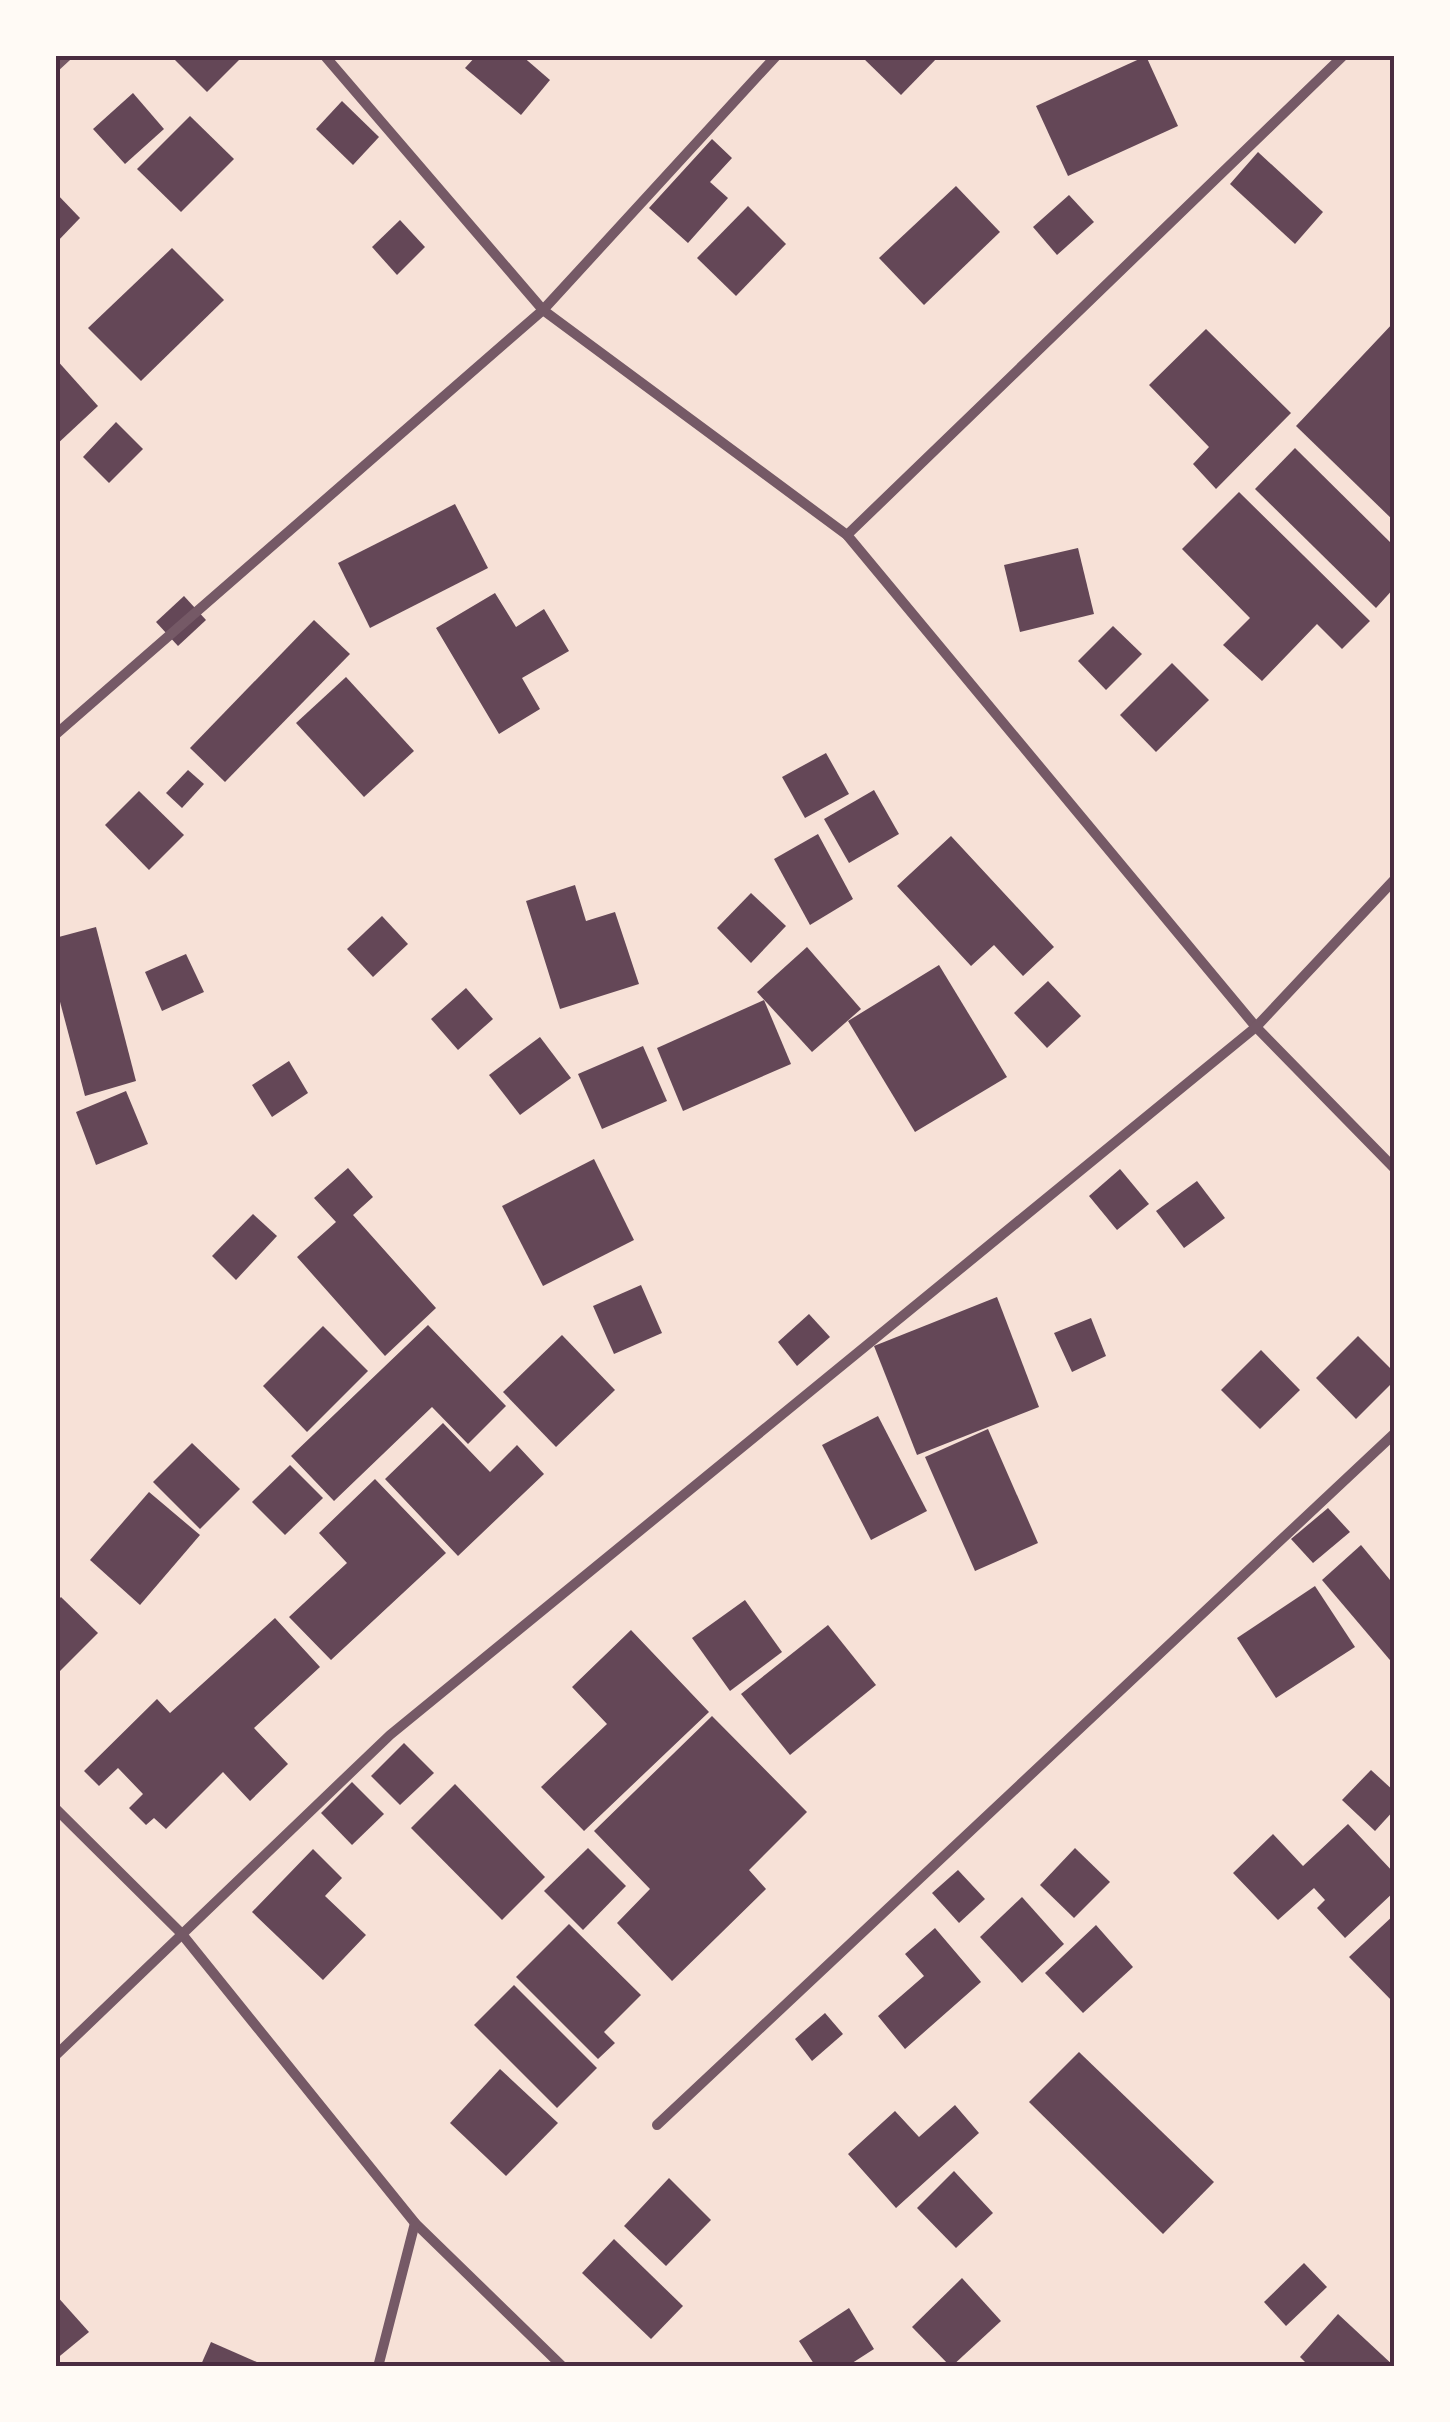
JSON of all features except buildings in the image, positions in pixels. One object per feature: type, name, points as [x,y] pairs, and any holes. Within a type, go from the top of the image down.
[{"type":"street","points":[[55,67],[68,55]]},
{"type":"street","points":[[324,55],[543,310],[847,536],[1256,1028],[1395,1169]]},
{"type":"street","points":[[55,736],[543,310],[777,55]]},
{"type":"street","points":[[847,536],[1344,55]]},
{"type":"street","points":[[55,2056],[390,1736],[1256,1028],[1395,879]]},
{"type":"street","points":[[657,2126],[1395,1433]]},
{"type":"street","points":[[55,1808],[181,1934],[415,2223],[563,2367]]},
{"type":"street","points":[[378,2367],[415,2223]]}]
